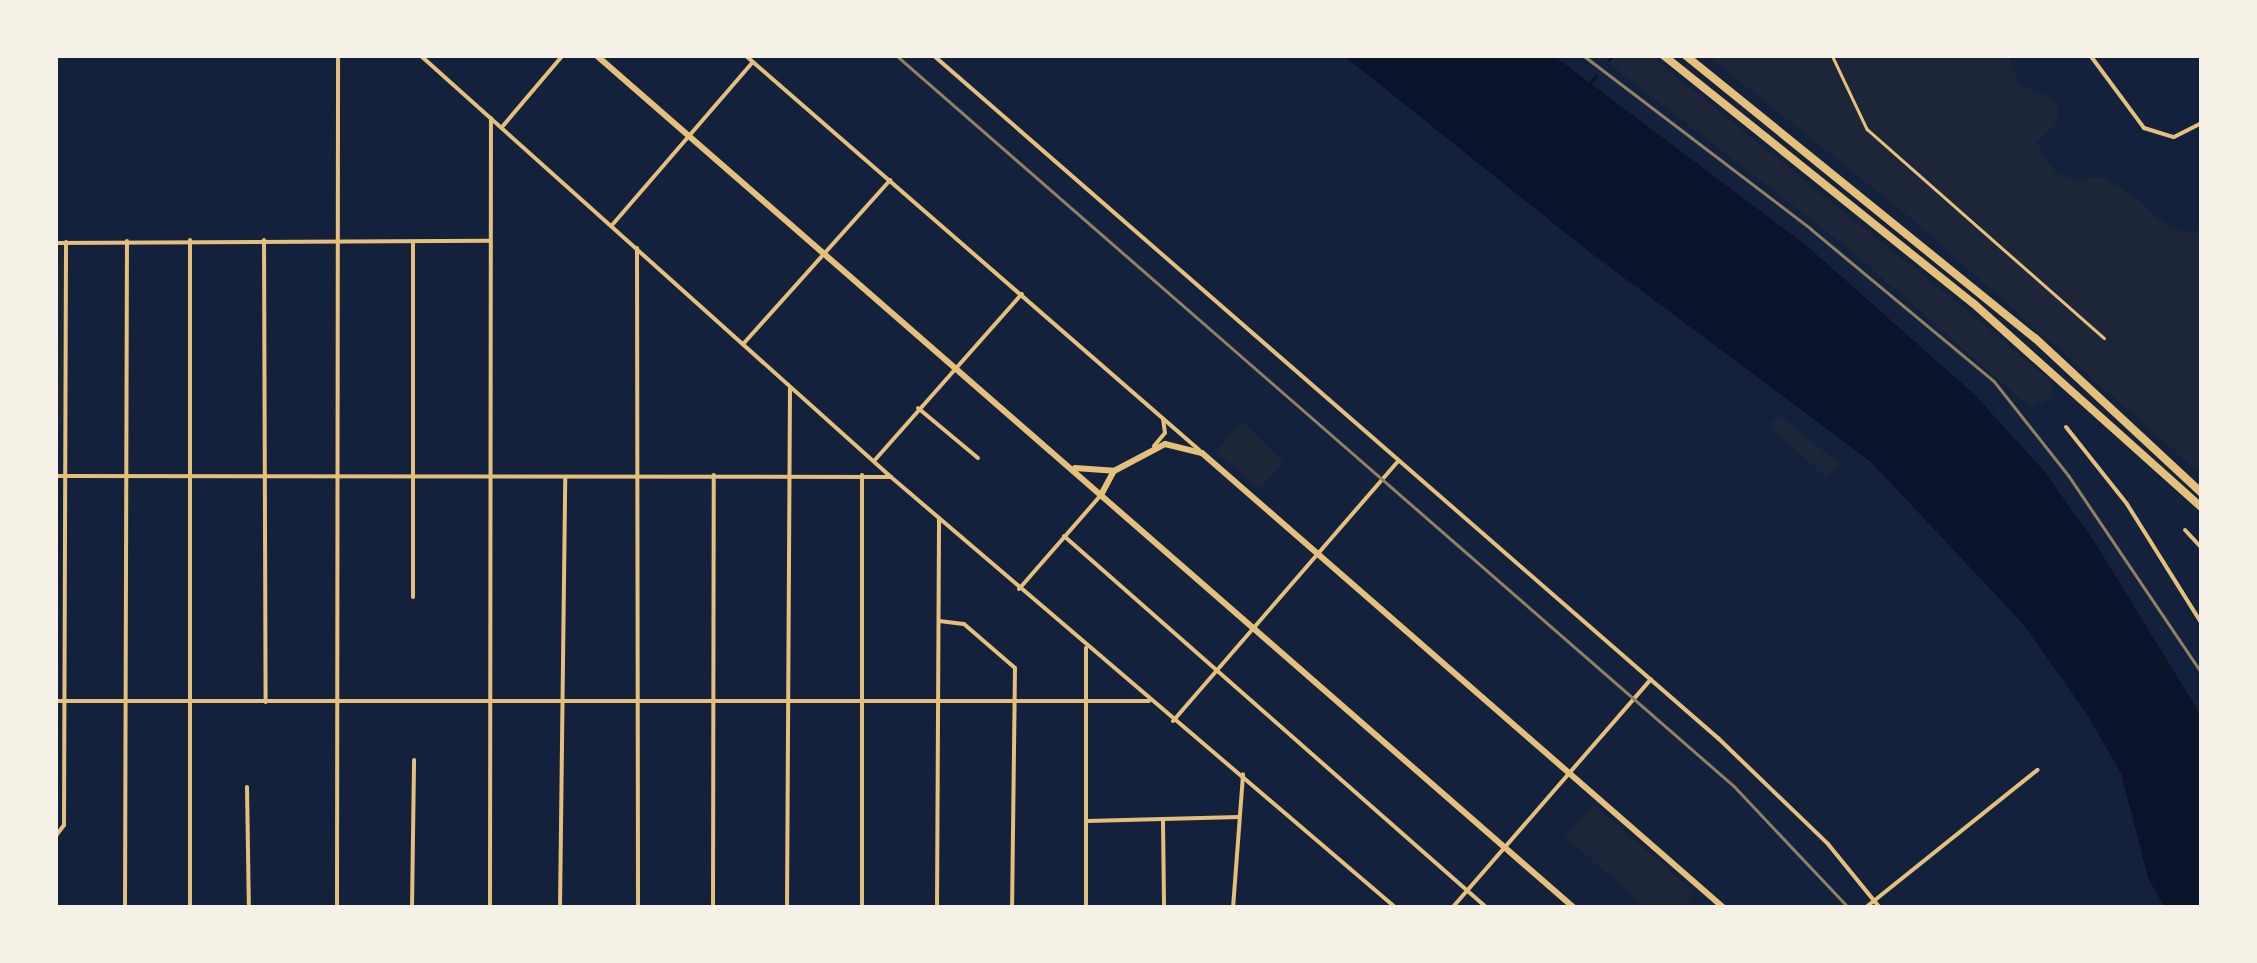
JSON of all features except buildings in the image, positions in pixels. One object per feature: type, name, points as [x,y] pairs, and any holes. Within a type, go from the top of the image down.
[{"type":"highway","points":[[1663,55],[1973,303],[2202,508]]},
{"type":"highway","points":[[1685,55],[2036,338],[2202,492]]},
{"type":"main road","points":[[596,55],[1574,908]]},
{"type":"main road","points":[[1101,495],[1114,471],[1154,446],[1183,445],[1202,453],[1724,908]]},
{"type":"main road","points":[[1053,454],[1084,472],[1114,471]]},
{"type":"street","points":[[337,908],[334,240],[338,55]]},
{"type":"street","points":[[420,55],[1019,589],[1396,908]]},
{"type":"street","points":[[502,127],[564,55]]},
{"type":"street","points":[[746,55],[1202,453]]},
{"type":"street","points":[[933,55],[1783,797],[1880,908]]},
{"type":"street","points":[[2090,55],[2144,128],[2174,137],[2202,123]]},
{"type":"street","points":[[613,224],[753,62]]},
{"type":"street","points":[[490,908],[491,118]]},
{"type":"street","points":[[744,344],[890,180]]},
{"type":"street","points":[[190,240],[190,908]]},
{"type":"street","points":[[264,240],[266,702]]},
{"type":"street","points":[[125,908],[128,241]]},
{"type":"street","points":[[413,241],[413,598]]},
{"type":"street","points":[[55,243],[489,241]]},
{"type":"street","points":[[55,837],[64,824],[58,701],[65,587],[66,242]]},
{"type":"street","points":[[638,246],[638,908]]},
{"type":"street","points":[[874,460],[953,366],[1022,294]]},
{"type":"street","points":[[787,908],[790,385]]},
{"type":"street","points":[[918,408],[978,458]]},
{"type":"street","points":[[1154,446],[1166,427],[1156,412]]},
{"type":"street","points":[[2066,427],[2127,504],[2202,624]]},
{"type":"street","points":[[1173,721],[1398,461]]},
{"type":"street","points":[[713,908],[714,475]]},
{"type":"street","points":[[862,475],[862,908]]},
{"type":"street","points":[[55,476],[891,476]]},
{"type":"street","points":[[560,908],[565,478]]},
{"type":"street","points":[[1019,589],[1101,495]]},
{"type":"street","points":[[936,908],[939,518]]},
{"type":"street","points":[[2185,530],[2202,548]]},
{"type":"street","points":[[1064,536],[1487,908]]},
{"type":"street","points":[[55,587],[65,587]]},
{"type":"street","points":[[940,621],[964,624],[1014,668],[1012,908]]},
{"type":"street","points":[[1086,646],[1086,908]]},
{"type":"street","points":[[1452,908],[1651,679]]},
{"type":"street","points":[[58,701],[488,699],[716,704],[1016,698],[1150,701]]},
{"type":"street","points":[[412,908],[414,760]]},
{"type":"street","points":[[1865,908],[2038,770]]},
{"type":"street","points":[[1233,908],[1242,774]]},
{"type":"street","points":[[248,787],[249,908]]},
{"type":"street","points":[[1087,821],[1239,818]]},
{"type":"street","points":[[1164,821],[1164,908]]},
{"type":"lane","points":[[1832,55],[1867,128],[2104,338]]},
{"type":"shaded area","points":[[1343,55],[1553,55],[1806,245],[1975,395],[2044,471],[2094,541],[2202,717],[2202,908],[2165,908],[2148,878],[2121,773],[2086,713],[2024,625],[1871,462],[1588,251]]},
{"type":"shaded area","points":[[1598,55],[1649,55],[1976,318],[2051,382],[2053,397],[2031,408],[1848,248]]},
{"type":"shaded area","points":[[1707,55],[2007,55],[2020,85],[2052,98],[2059,110],[2055,126],[2036,142],[2056,173],[2076,180],[2102,177],[2138,198],[2155,217],[2179,231],[2202,232],[2202,475],[1908,216]]},
{"type":"shaded area","points":[[66,242],[66,426],[55,425],[55,243]]},
{"type":"shaded area","points":[[1778,415],[1840,464],[1827,478],[1769,427]]},
{"type":"shaded area","points":[[1242,421],[1284,462],[1260,489],[1216,452]]},
{"type":"shaded area","points":[[1593,804],[1695,893],[1682,908],[1647,908],[1565,837]]},
{"type":"waterway","points":[[1609,60],[1613,55]]},
{"type":"waterway","points":[[1587,87],[1596,76]]},
{"type":"railway","points":[[896,55],[1735,787],[1849,908]]},
{"type":"railway","points":[[1583,55],[1811,229],[1994,381],[2069,476],[2202,673]]}]
